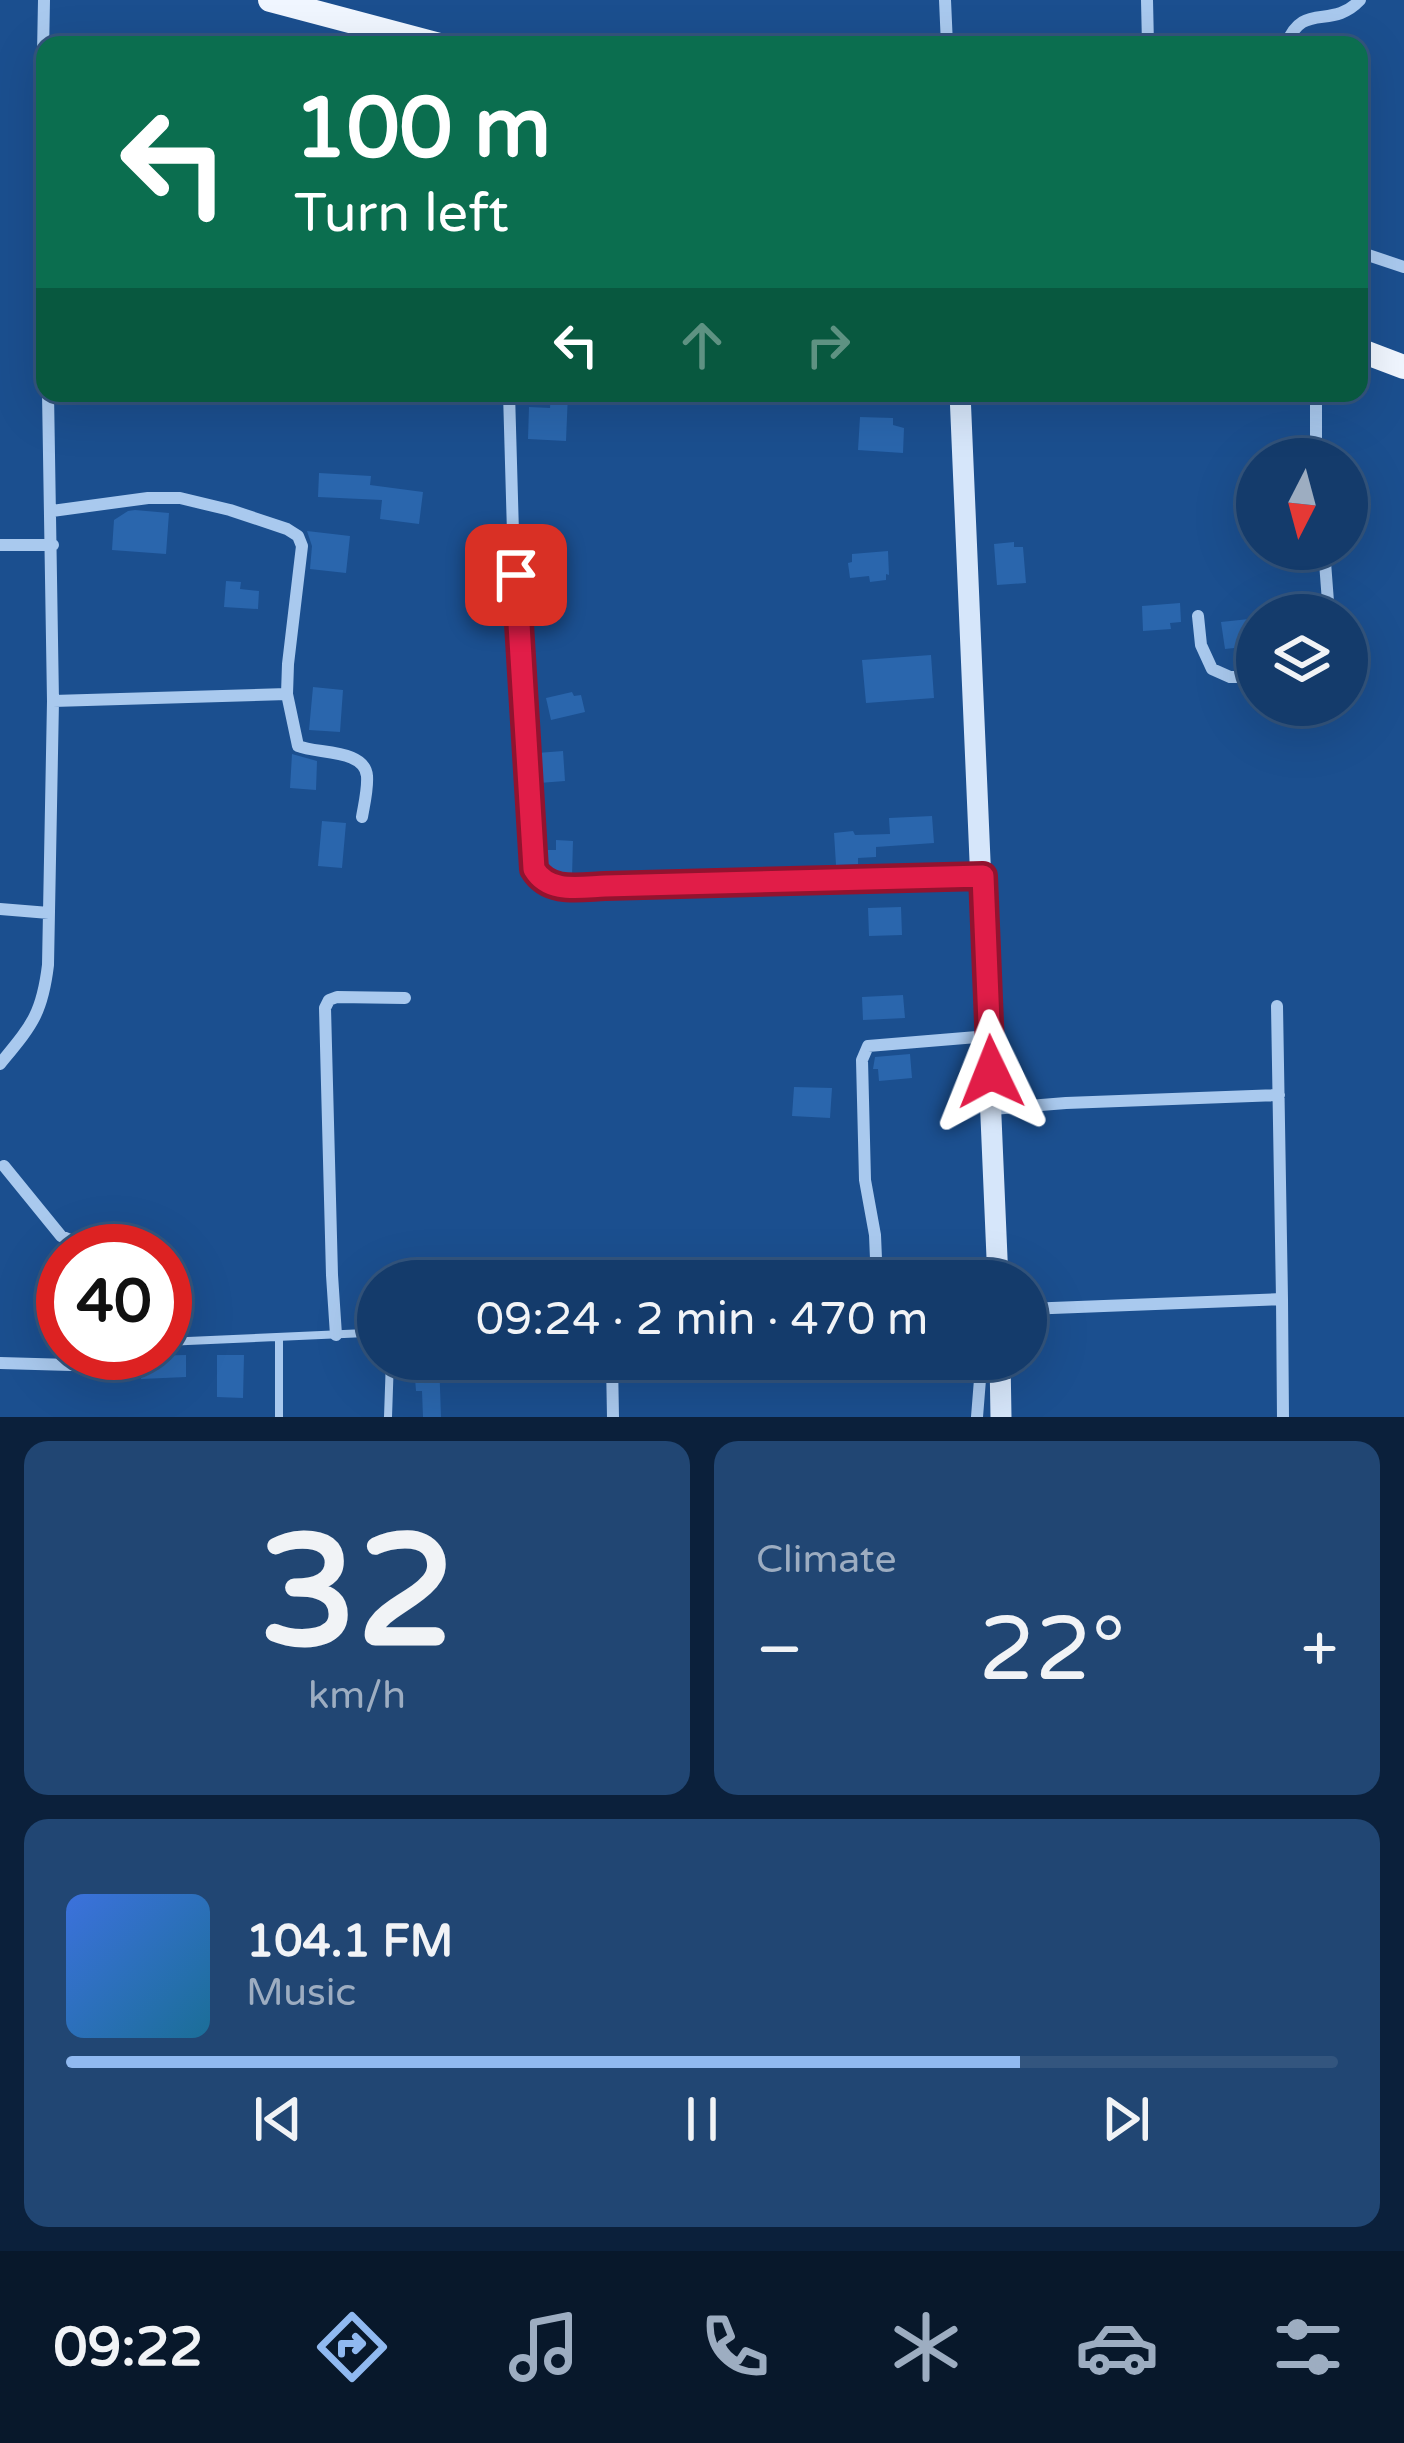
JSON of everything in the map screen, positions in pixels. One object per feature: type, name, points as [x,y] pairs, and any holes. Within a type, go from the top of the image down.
[{"type":"main road","points":[[270,0],[406,36]]},
{"type":"main road","points":[[1368,353],[1404,367]]},
{"type":"street","points":[[43,36],[44,0]]},
{"type":"street","points":[[945,0],[947,36]]},
{"type":"street","points":[[1147,0],[1148,36]]},
{"type":"street","points":[[1289,36],[1303,16],[1336,14],[1360,0]]},
{"type":"street","points":[[1368,255],[1404,267]]},
{"type":"street","points":[[0,1064],[37,1016],[45,993],[53,701],[48,402]]},
{"type":"street","points":[[509,402],[534,869],[542,881],[582,887],[983,876]]},
{"type":"street","points":[[960,402],[997,1260]]},
{"type":"street","points":[[1316,402],[1316,438]]},
{"type":"street","points":[[52,511],[148,497],[179,498],[230,509],[298,536],[302,546],[287,694],[294,740],[305,750],[361,762],[368,772],[362,817]]},
{"type":"street","points":[[0,545],[52,545]]},
{"type":"street","points":[[1198,616],[1201,644],[1212,669],[1236,677]]},
{"type":"street","points":[[53,701],[287,694]]},
{"type":"street","points":[[0,909],[49,913]]},
{"type":"street","points":[[336,1335],[325,1007],[337,997],[405,998]]},
{"type":"street","points":[[1277,1006],[1283,1417]]},
{"type":"street","points":[[877,1260],[864,1164],[862,1060],[868,1046],[989,1036]]},
{"type":"street","points":[[992,1109],[1279,1096]]},
{"type":"street","points":[[4,1166],[52,1224]]},
{"type":"street","points":[[1047,1308],[1282,1299]]},
{"type":"street","points":[[0,1363],[36,1364]]},
{"type":"street","points":[[613,1417],[617,1380]]},
{"type":"street","points":[[977,1417],[980,1380]]},
{"type":"street","points":[[1000,1380],[1001,1417]]},
{"type":"lane","points":[[192,1341],[357,1334]]},
{"type":"lane","points":[[279,1338],[279,1417]]},
{"type":"lane","points":[[388,1417],[389,1380]]},
{"type":"building","points":[[550,402],[568,402],[566,441],[528,439],[529,407],[550,408]]},
{"type":"building","points":[[860,417],[893,418],[893,425],[904,428],[903,453],[858,450]]},
{"type":"building","points":[[319,473],[371,476],[370,485],[423,492],[419,524],[380,519],[382,500],[318,497]]},
{"type":"building","points":[[135,510],[169,513],[166,554],[112,550],[114,520]]},
{"type":"building","points":[[307,531],[350,536],[346,573],[310,569],[312,546]]},
{"type":"building","points":[[1014,542],[1014,547],[1023,547],[1026,583],[997,585],[994,544]]},
{"type":"building","points":[[888,551],[886,580],[850,578],[852,554]]},
{"type":"building","points":[[226,581],[259,591],[258,609],[224,607]]},
{"type":"building","points":[[1180,603],[1181,622],[1170,623],[1171,629],[1143,631],[1142,606]]},
{"type":"building","points":[[1236,620],[1236,648],[1225,649],[1221,622]]},
{"type":"building","points":[[931,655],[934,698],[866,703],[862,660]]},
{"type":"building","points":[[313,687],[343,690],[340,732],[309,730]]},
{"type":"building","points":[[572,692],[581,695],[585,712],[551,720],[546,698]]},
{"type":"building","points":[[563,751],[565,781],[539,783],[537,753]]},
{"type":"building","points":[[292,754],[317,761],[316,790],[290,788]]},
{"type":"building","points":[[932,816],[934,843],[876,847],[876,857],[836,865],[834,833],[890,834],[889,818]]},
{"type":"building","points":[[322,821],[346,823],[342,868],[318,866]]},
{"type":"building","points":[[556,840],[573,841],[572,877],[553,873],[544,865],[547,850],[556,850]]},
{"type":"building","points":[[901,907],[902,935],[869,936],[868,908]]},
{"type":"building","points":[[903,995],[905,1018],[863,1020],[862,997]]},
{"type":"building","points":[[910,1054],[912,1078],[879,1081],[878,1069],[873,1069],[875,1057]]},
{"type":"building","points":[[794,1087],[832,1088],[830,1118],[792,1116]]},
{"type":"building","points":[[217,1355],[244,1355],[243,1398],[217,1397]]},
{"type":"building","points":[[415,1380],[440,1380],[441,1417],[423,1417],[422,1391],[416,1391]]},
{"type":"route","points":[[516,575],[536,875],[558,887],[983,876],[991,1072]]}]
